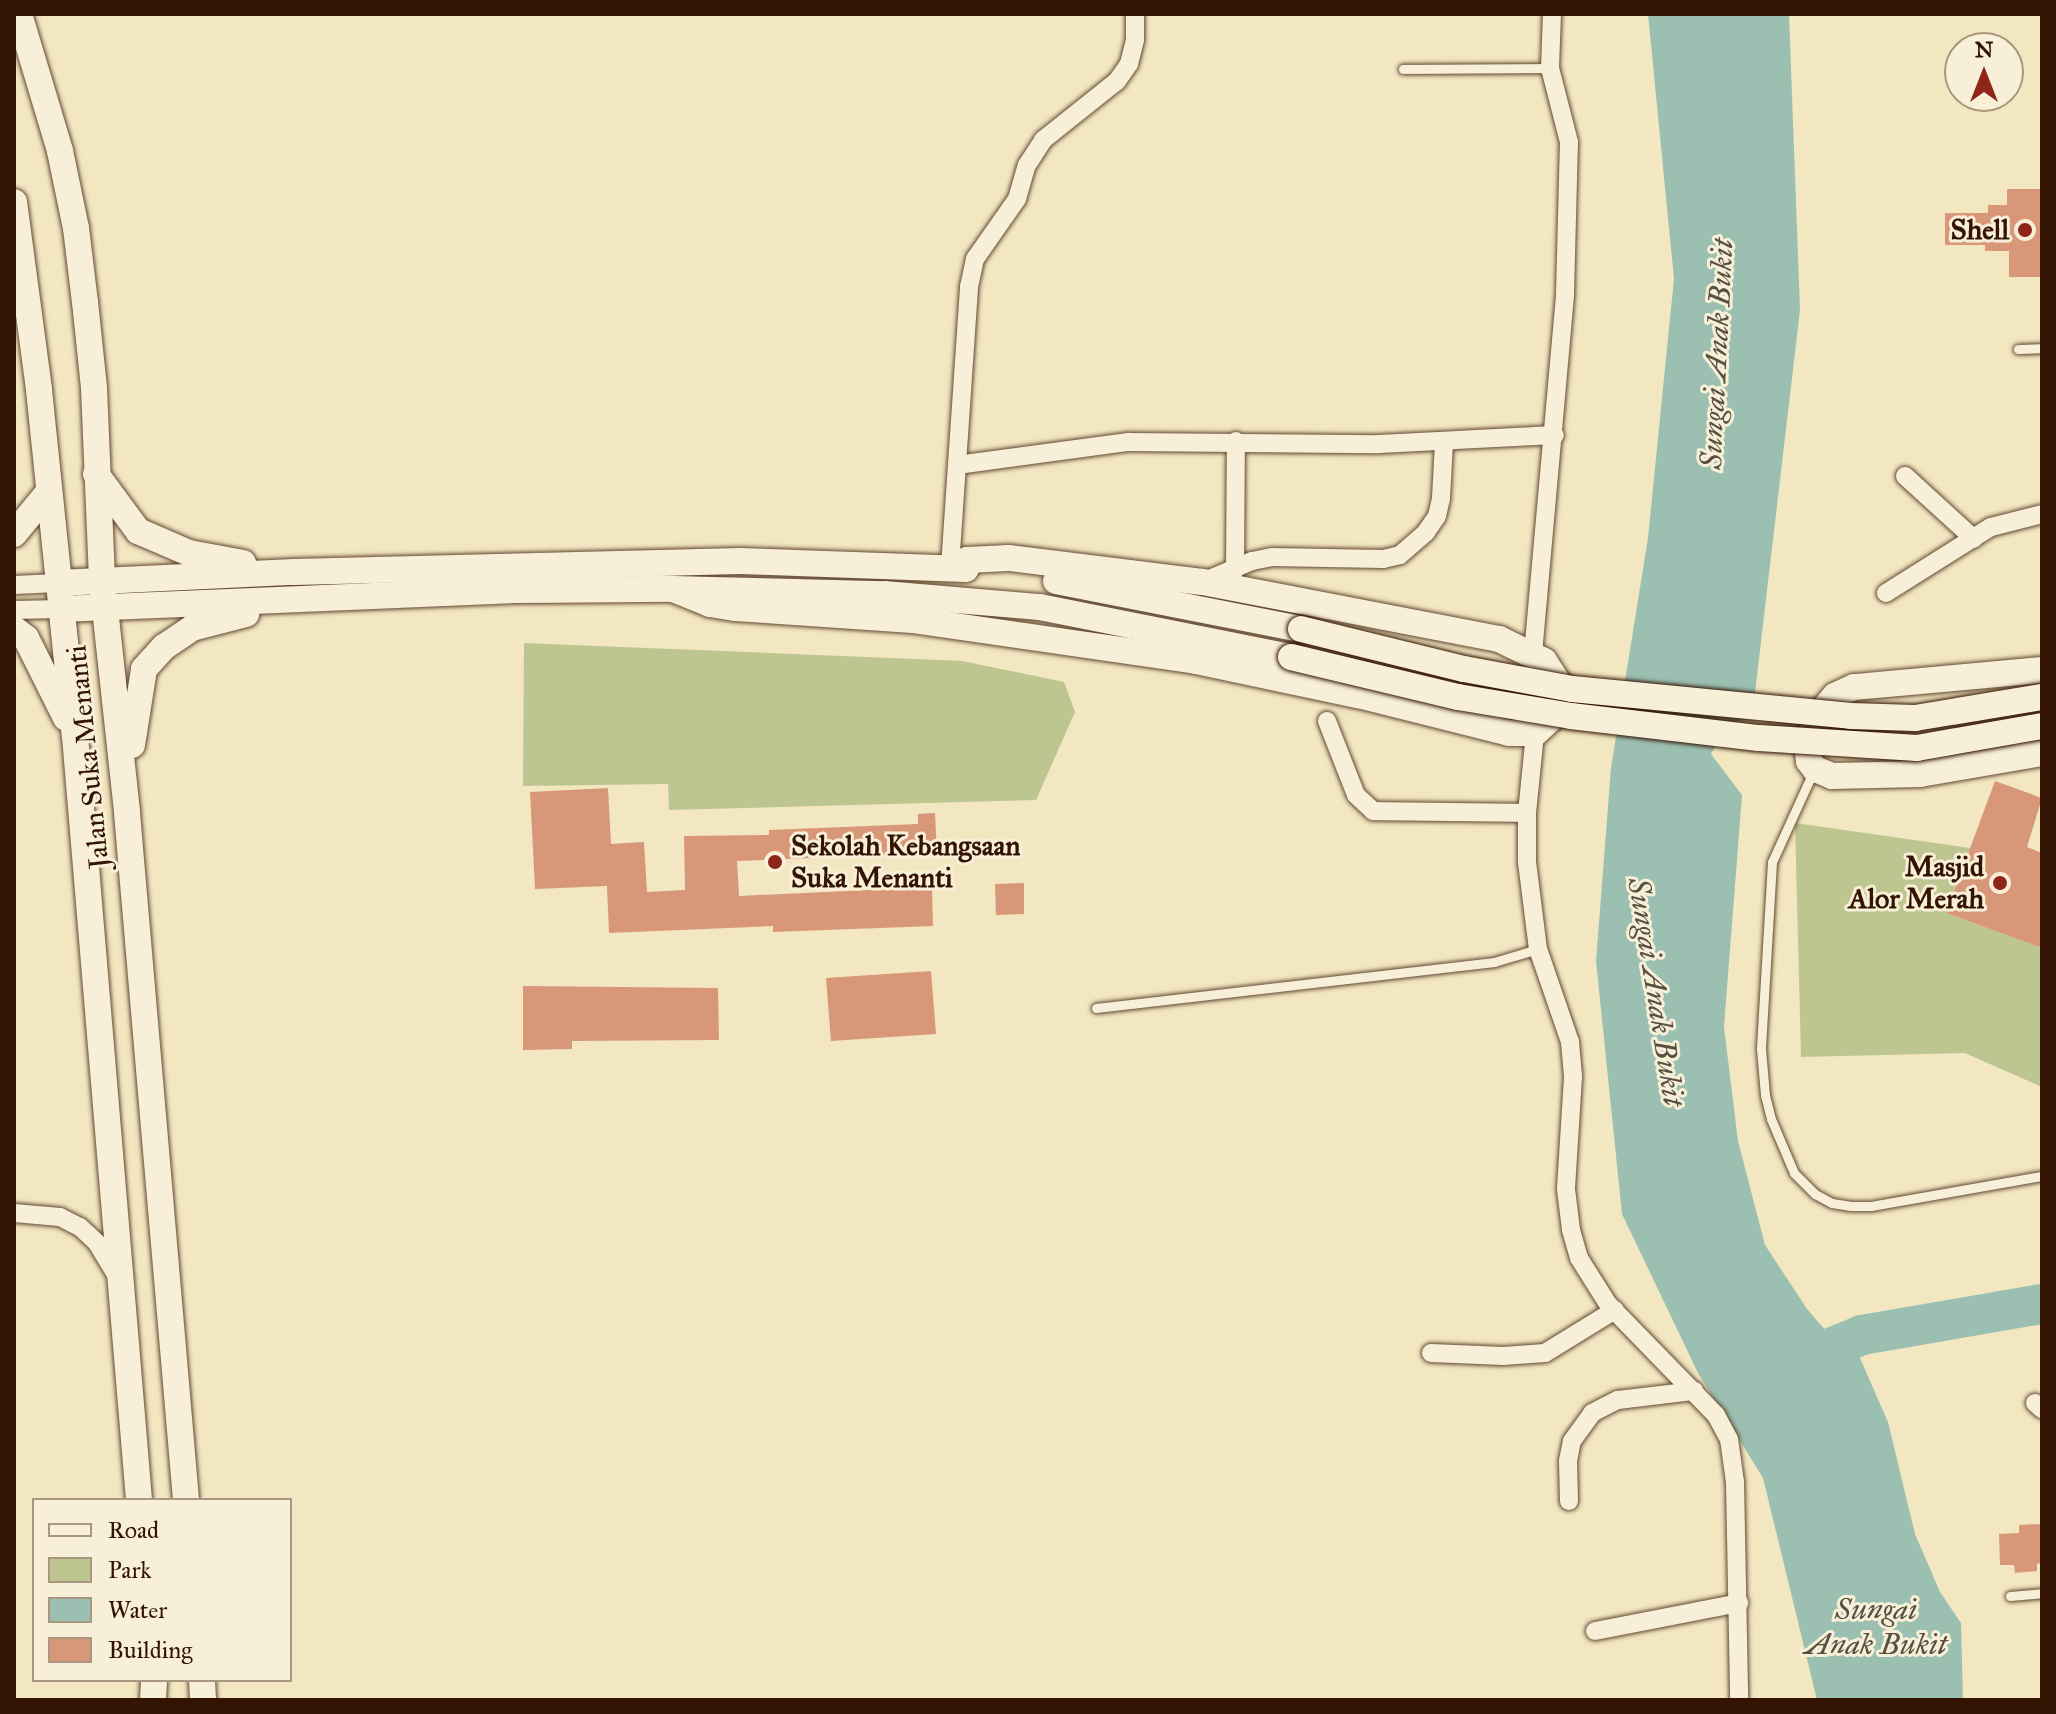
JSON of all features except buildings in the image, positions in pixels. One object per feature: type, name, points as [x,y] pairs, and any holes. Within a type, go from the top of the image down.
[{"type":"street","name":"Jalan Suka Menanti","points":[[19,14],[60,151],[76,228],[94,388],[102,581],[127,813],[186,1498]]},
{"type":"street","points":[[950,567],[969,287],[975,259],[1017,199],[1027,165],[1043,140],[1117,81],[1129,64],[1135,40],[1135,14]]},
{"type":"street","points":[[1533,654],[1555,435],[1565,294],[1569,142],[1550,68],[1552,14]]},
{"type":"street","name":"Jalan Suka Menanti","points":[[14,202],[39,390],[47,494],[75,736],[139,1498]]},
{"type":"street","points":[[957,465],[1097,444],[1444,442],[1555,435]]},
{"type":"street","points":[[1235,570],[1236,441]]},
{"type":"street","points":[[1202,582],[1272,557],[1383,559],[1411,549],[1437,516],[1444,442]]},
{"type":"street","points":[[96,474],[138,531],[153,539],[189,553],[294,572]]},
{"type":"street","points":[[1905,476],[1974,539]]},
{"type":"street","points":[[14,534],[47,494]]},
{"type":"street","points":[[1886,593],[2008,521],[2042,514]]},
{"type":"street","points":[[673,589],[710,604],[736,608],[913,620],[1125,649],[1358,695],[1509,733],[1535,733],[1553,717],[1559,693],[1552,670],[1533,654],[1499,639],[1202,582],[1008,558],[967,560],[950,567]]},
{"type":"street","points":[[14,610],[102,581],[294,572],[740,561],[950,567],[1092,587],[1301,629],[1464,669],[1572,689],[1778,710],[1915,718],[2042,697]]},
{"type":"street","points":[[14,585],[105,608],[296,602],[511,590],[673,589],[978,599],[1196,636],[1458,697],[1571,716],[1759,738],[1917,748],[2042,726]]},
{"type":"street","points":[[127,813],[135,711],[144,669],[164,647],[192,628],[296,602]]},
{"type":"street","points":[[14,629],[26,638],[75,736]]},
{"type":"street","points":[[2042,670],[1854,687],[1835,696],[1811,729],[1809,761],[1815,769],[1832,776],[1920,774],[2042,753]]},
{"type":"street","points":[[1327,721],[1356,795],[1373,811],[1527,813]]},
{"type":"street","points":[[1535,733],[1527,813],[1530,895],[1538,949],[1570,1042],[1573,1077],[1566,1189],[1571,1230],[1579,1258],[1615,1310],[1716,1415],[1729,1439],[1734,1460],[1739,1700]]},
{"type":"street","points":[[14,1213],[60,1217],[80,1227],[97,1243],[120,1282]]},
{"type":"street","points":[[1431,1353],[1503,1356],[1545,1353],[1615,1310]]},
{"type":"street","points":[[1569,1501],[1568,1461],[1572,1441],[1579,1426],[1592,1413],[1618,1400],[1694,1391]]},
{"type":"street","points":[[1595,1631],[1739,1603]]},
{"type":"lane","points":[[1403,69],[1550,68]]},
{"type":"lane","points":[[2018,349],[2042,348]]},
{"type":"lane","points":[[1815,769],[1775,848],[1768,911],[1763,1077],[1771,1119],[1794,1173],[1815,1194],[1832,1203],[1851,1206],[1871,1206],[2042,1176]]},
{"type":"lane","points":[[1096,1008],[1494,962],[1538,949]]},
{"type":"lane","points":[[2010,1596],[2042,1593]]},
{"type":"green space","points":[[524,643],[962,661],[1064,682],[1075,712],[1036,800],[669,810],[668,784],[523,786]]},
{"type":"green space","points":[[1795,823],[1970,848],[1946,913],[2042,948],[2042,1087],[1965,1053],[1801,1057]]},
{"type":"water","name":"Sungai Anak Bukit","points":[[1648,14],[1789,14],[1800,310],[1752,718],[1727,724],[1711,754],[1742,795],[1724,1027],[1738,1141],[1765,1245],[1807,1309],[1826,1331],[1862,1335],[1860,1358],[1888,1422],[1915,1534],[1940,1592],[1961,1623],[1963,1700],[1817,1700],[1763,1478],[1698,1373],[1622,1214],[1596,961],[1611,768],[1648,538],[1674,279]]},
{"type":"waterway","points":[[1813,1355],[1862,1335],[2042,1304]]},
{"type":"place","name":"Shell","points":[[2025,230]]},
{"type":"place","name":"Sekolah Kebangsaan Suka Menanti","points":[[775,862]]},
{"type":"place","name":"Masjid Alor Merah","points":[[2000,883]]}]
